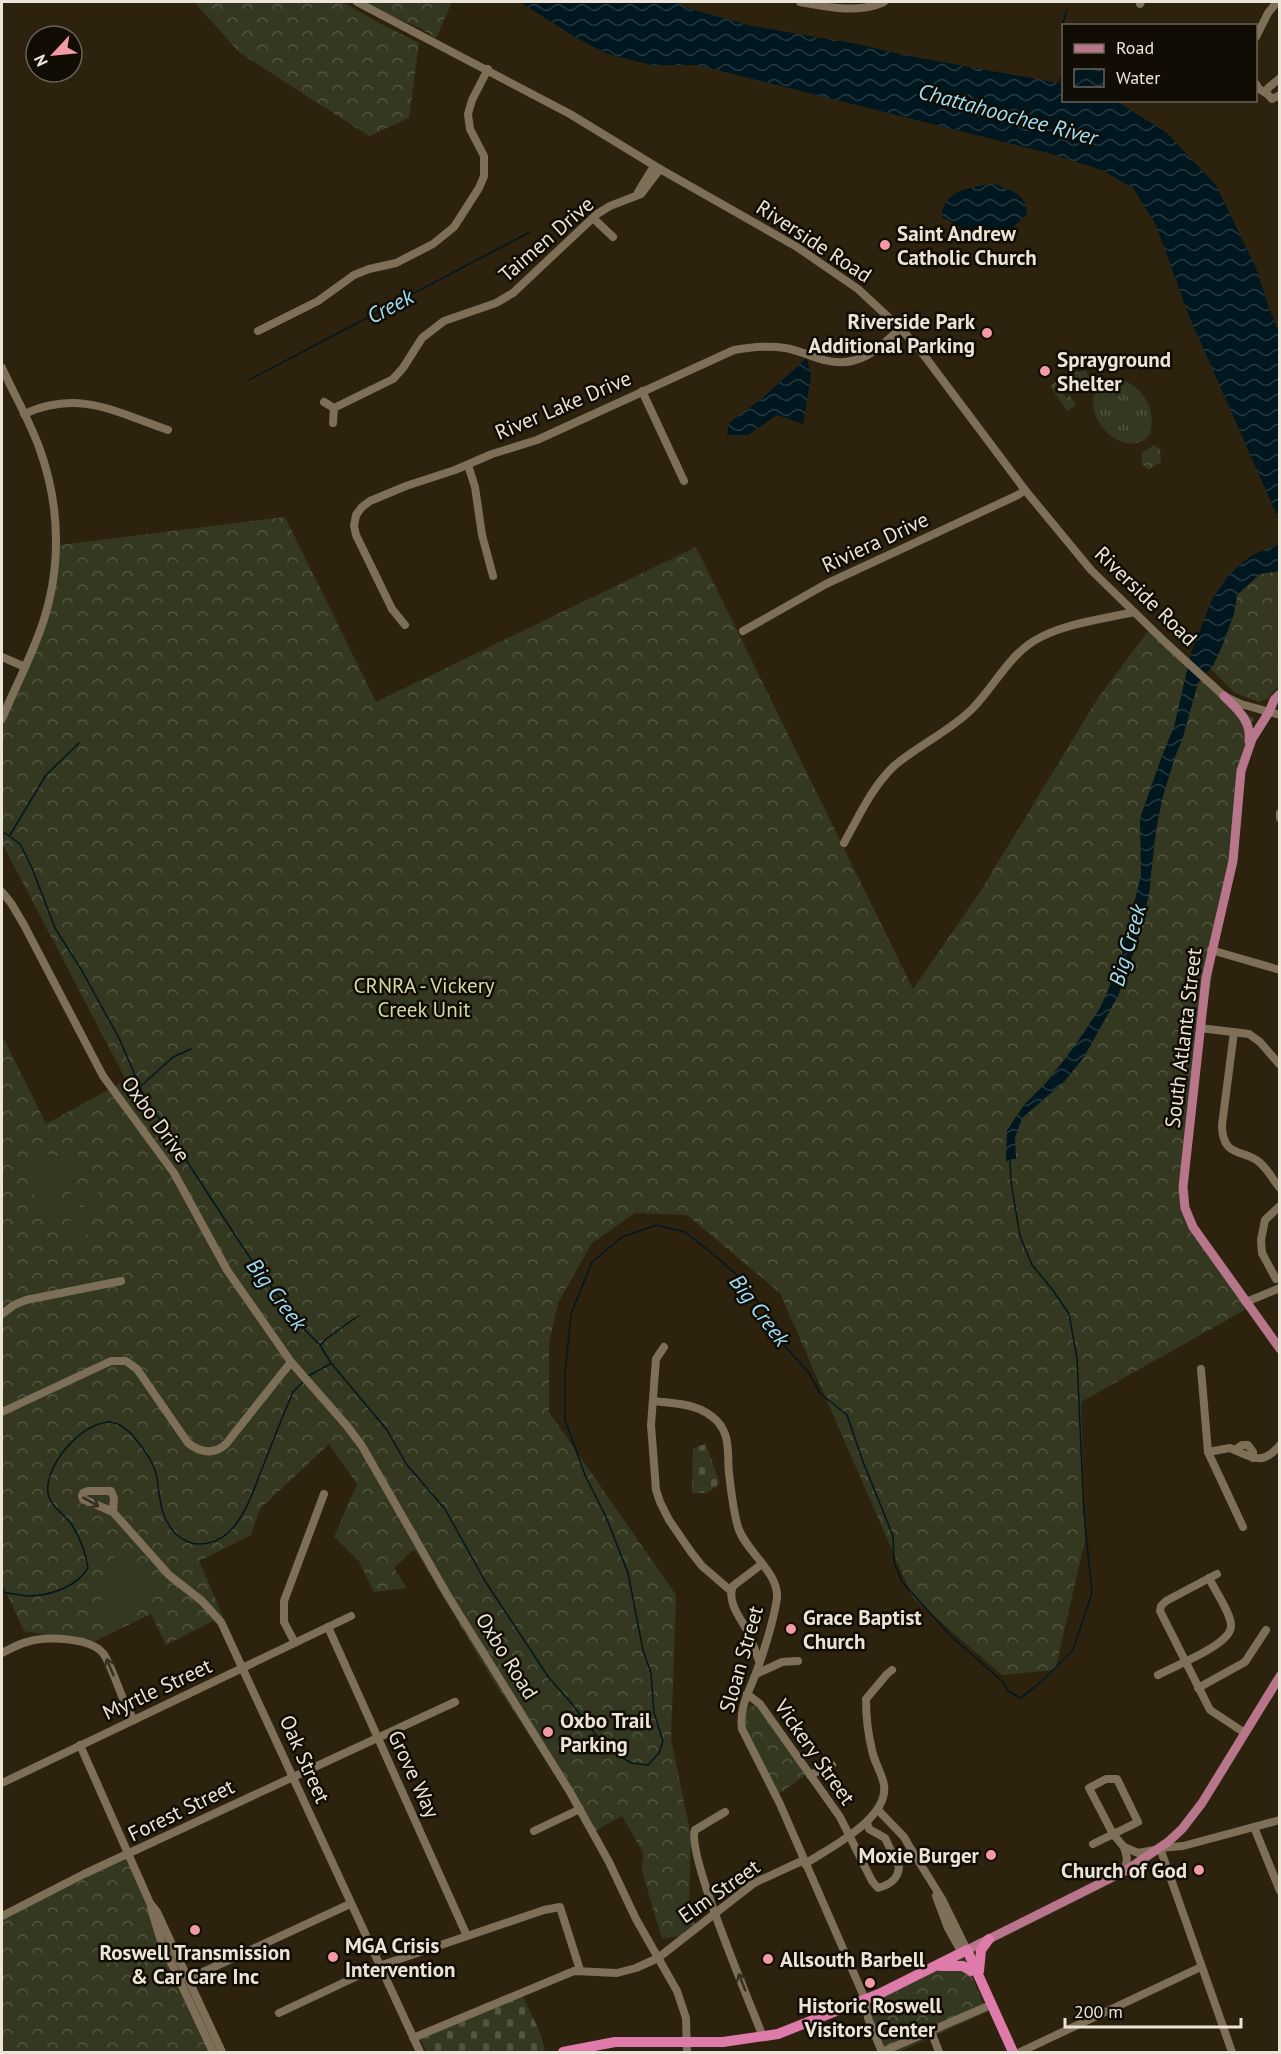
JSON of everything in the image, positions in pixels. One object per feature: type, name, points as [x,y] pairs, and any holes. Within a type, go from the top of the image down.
[{"type":"highway","points":[[982,1983],[979,1963],[981,1950],[989,1939]]},
{"type":"highway","points":[[563,2052],[615,2042],[687,2047],[763,2037],[791,2030],[865,1999],[964,1951]]},
{"type":"highway","points":[[964,1951],[1005,2052]]},
{"type":"highway","points":[[964,1951],[982,1983],[1013,2052]]},
{"type":"highway","points":[[934,1967],[959,1966],[971,1971]]},
{"type":"main road","name":"South Atlanta Street","points":[[1280,694],[1274,700],[1247,748],[1239,784],[1233,861],[1206,978],[1184,1176],[1184,1198],[1193,1227],[1280,1350]]},
{"type":"main road","points":[[1224,696],[1248,724],[1250,734],[1247,748]]},
{"type":"main road","name":"South Atlanta Street","points":[[1269,712],[1280,706]]},
{"type":"main road","points":[[964,1951],[1125,1871],[1160,1849],[1196,1812],[1280,1676]]},
{"type":"street","name":"Riverside Road","points":[[357,2],[570,114],[657,167],[767,229],[825,265],[870,299],[900,328],[938,373],[1025,490],[1091,570],[1224,696],[1241,704],[1280,715]]},
{"type":"street","points":[[800,2],[834,9],[867,8],[883,2]]},
{"type":"street","points":[[1257,35],[1268,13],[1277,2]]},
{"type":"street","points":[[258,331],[318,301],[354,275],[396,263],[433,244],[454,227],[484,176],[484,156],[471,129],[468,114],[472,100],[488,69]]},
{"type":"street","points":[[1266,93],[1268,88],[1280,78]]},
{"type":"street","points":[[1257,86],[1266,93],[1267,97],[1272,99],[1280,95]]},
{"type":"street","name":"Taimen Drive","points":[[334,408],[393,379],[404,368],[422,338],[440,323],[454,316],[501,301],[513,293],[593,218],[605,209],[637,195],[657,167]]},
{"type":"street","points":[[593,218],[613,237]]},
{"type":"street","name":"River Lake Drive","points":[[405,625],[392,609],[356,535],[354,526],[356,515],[370,501],[492,454],[537,440],[722,355],[750,347],[785,348],[833,362],[856,361],[877,351],[900,328]]},
{"type":"street","points":[[2,368],[39,445],[54,505],[57,540],[55,572],[40,632],[2,719]]},
{"type":"street","points":[[642,391],[684,481]]},
{"type":"street","points":[[24,414],[52,404],[81,402],[168,430]]},
{"type":"street","points":[[324,402],[334,408],[333,423]]},
{"type":"street","points":[[468,465],[475,487],[482,535],[493,576]]},
{"type":"street","name":"Riviera Drive","points":[[743,631],[826,584],[1025,490]]},
{"type":"street","points":[[844,843],[875,788],[884,777],[904,758],[970,710],[1023,648],[1057,630],[1134,612]]},
{"type":"street","points":[[2,657],[24,667]]},
{"type":"street","points":[[1280,813],[1280,818]]},
{"type":"street","name":"Oxbo Drive","points":[[2,892],[24,924],[103,1076],[174,1173],[227,1269],[291,1362]]},
{"type":"street","points":[[1211,950],[1280,970]]},
{"type":"street","points":[[1200,1028],[1255,1037],[1280,1065]]},
{"type":"street","points":[[1234,1032],[1222,1125],[1223,1137],[1234,1151],[1260,1162],[1280,1188]]},
{"type":"street","points":[[1276,1279],[1262,1253],[1261,1240],[1265,1220],[1280,1206]]},
{"type":"street","points":[[2,1314],[26,1300],[121,1281]]},
{"type":"street","points":[[1246,1302],[1280,1288]]},
{"type":"street","points":[[664,1347],[657,1359],[653,1401],[651,1445],[656,1490],[669,1520],[702,1566],[731,1590],[735,1609],[748,1632],[759,1661]]},
{"type":"street","points":[[2,1412],[111,1361],[126,1361],[137,1369],[188,1443],[196,1449],[211,1452],[226,1444],[291,1362]]},
{"type":"street","name":"Oxbo Road","points":[[291,1362],[362,1446],[448,1596],[580,1809],[682,2004],[686,2018],[687,2047]]},
{"type":"street","points":[[1201,1369],[1208,1452],[1243,1527]]},
{"type":"street","name":"Sloan Street","points":[[653,1401],[691,1405],[710,1414],[725,1434],[729,1446],[729,1472],[738,1527],[745,1542],[775,1584],[777,1595],[770,1631],[741,1716],[741,1729],[770,1784],[865,1999],[868,2018],[882,2052]]},
{"type":"street","points":[[1208,1452],[1236,1448],[1242,1455],[1263,1457],[1271,1454],[1280,1445]]},
{"type":"street","points":[[295,1643],[285,1622],[284,1601],[324,1494]]},
{"type":"street","name":"Oak Street","points":[[112,1512],[168,1575],[215,1614],[221,1623],[420,2052]]},
{"type":"street","points":[[731,1590],[762,1564]]},
{"type":"street","points":[[1217,1574],[1166,1601],[1161,1606],[1161,1616],[1213,1713],[1245,1733]]},
{"type":"street","points":[[1158,1675],[1219,1644],[1226,1638],[1230,1630],[1230,1619],[1209,1578]]},
{"type":"street","name":"Myrtle Street","points":[[2,1783],[351,1616]]},
{"type":"street","name":"Grove Way","points":[[328,1627],[466,1936]]},
{"type":"street","points":[[1198,1688],[1245,1662],[1266,1630]]},
{"type":"street","points":[[2,1653],[19,1644],[38,1640],[87,1642],[96,1646],[105,1655],[134,1720]]},
{"type":"street","points":[[756,1674],[782,1662],[798,1661]]},
{"type":"street","points":[[892,1670],[866,1699],[872,1751],[884,1784],[878,1810],[904,1837],[931,1884],[948,1928],[964,1951]]},
{"type":"street","name":"Vickery Street","points":[[747,1694],[760,1704],[840,1817],[878,1888],[888,1885],[899,1872],[899,1867],[885,1838],[869,1828],[867,1822]]},
{"type":"street","name":"Forest Street","points":[[3,1912],[455,1702]]},
{"type":"street","points":[[80,1745],[150,1903],[161,1941],[213,2052]]},
{"type":"street","points":[[810,1775],[832,1765]]},
{"type":"street","points":[[1093,1844],[1113,1834],[1138,1822],[1117,1779],[1111,1778],[1089,1788],[1113,1834],[1124,1847],[1127,1858],[1125,1871]]},
{"type":"street","points":[[534,1831],[580,1809]]},
{"type":"street","name":"Elm Street","points":[[580,1970],[617,1973],[636,1968],[658,1958],[754,1883],[804,1862],[849,1835],[867,1822],[878,1810]]},
{"type":"street","points":[[724,1812],[695,1830],[695,1851],[715,1913],[763,2037]]},
{"type":"street","points":[[1124,1847],[1138,1852],[1183,1846],[1280,1820]]},
{"type":"street","points":[[1254,1827],[1280,1891]]},
{"type":"street","points":[[1160,1849],[1232,2052]]},
{"type":"street","points":[[150,1903],[157,1912],[222,2052]]},
{"type":"street","points":[[188,1979],[350,1904]]},
{"type":"street","points":[[279,2013],[379,1966],[549,1908],[560,1907],[580,1970],[413,2038]]},
{"type":"street","points":[[1020,2052],[1201,1967]]},
{"type":"street","points":[[882,2052],[986,2007]]},
{"type":"street","points":[[931,2031],[939,2052]]},
{"type":"green space","points":[[194,2],[343,2],[419,43],[409,118],[369,136],[240,53]]},
{"type":"green space","points":[[360,2],[452,2],[436,38],[420,28]]},
{"type":"green space","points":[[1086,370],[1091,380],[1087,389],[1072,391],[1063,381],[1072,373]]},
{"type":"green space","points":[[1117,378],[1126,381],[1141,392],[1149,408],[1152,425],[1150,434],[1139,442],[1128,443],[1116,439],[1098,420],[1094,408],[1094,394],[1100,382]]},
{"type":"green space","points":[[1056,382],[1066,398],[1070,396],[1076,405],[1067,411],[1050,386]]},
{"type":"green space","points":[[1154,445],[1160,449],[1161,462],[1148,470],[1142,464],[1142,453]]},
{"type":"green space","name":"CRNRA - Vickery Creek Unit","points":[[285,517],[376,702],[696,547],[913,989],[980,892],[1098,698],[1149,630],[1216,694],[1254,718],[1243,750],[1236,813],[1185,1158],[1182,1195],[1194,1225],[1250,1307],[1081,1402],[1085,1540],[1055,1670],[1002,1675],[913,1598],[780,1293],[687,1215],[635,1213],[592,1243],[558,1303],[549,1343],[549,1412],[676,1595],[671,1739],[691,1836],[689,1908],[698,1933],[662,1939],[642,1871],[643,1852],[622,1816],[593,1832],[490,1676],[417,1553],[413,1550],[394,1568],[407,1588],[374,1592],[359,1561],[334,1537],[357,1484],[329,1444],[260,1509],[251,1535],[199,1561],[223,1616],[166,1645],[151,1614],[91,1643],[24,1631],[2,1583],[2,1035],[46,1124],[126,1080],[2,843],[2,705],[51,605],[60,545]]},
{"type":"green space","points":[[1279,571],[1279,686],[1267,699],[1259,702],[1235,693],[1210,668],[1222,646],[1234,614],[1237,595],[1260,574]]},
{"type":"green space","points":[[73,1147],[88,1174],[71,1184],[55,1157]]},
{"type":"green space","points":[[45,1148],[55,1166],[27,1181],[18,1164]]},
{"type":"green space","points":[[57,1169],[67,1186],[39,1202],[29,1185]]},
{"type":"green space","points":[[92,1181],[108,1209],[91,1219],[75,1191]]},
{"type":"green space","points":[[71,1193],[81,1210],[53,1226],[43,1209]]},
{"type":"green space","points":[[83,1214],[93,1231],[65,1247],[55,1230]]},
{"type":"green space","points":[[2,1224],[9,1267],[2,1291]]},
{"type":"green space","points":[[706,1444],[720,1484],[706,1493],[692,1493],[693,1448]]},
{"type":"green space","points":[[115,1556],[152,1585],[153,1594],[117,1627],[105,1610],[100,1592],[104,1573]]},
{"type":"green space","points":[[751,1705],[758,1707],[807,1774],[779,1794],[746,1729],[746,1710]]},
{"type":"green space","points":[[130,1858],[219,2052],[2,2052],[2,1914]]},
{"type":"green space","points":[[962,1953],[987,2012],[899,2052],[880,2052],[865,1999]]},
{"type":"green space","points":[[523,1996],[541,2035],[545,2050],[539,2052],[427,2052],[420,2039]]},
{"type":"water","name":"Chattahoochee River","points":[[520,2],[675,2],[690,9],[752,26],[1062,84],[1062,102],[1118,102],[1167,133],[1216,185],[1256,268],[1279,332],[1279,520],[1189,316],[1156,225],[1133,188],[1102,170],[1048,153],[697,65],[651,65],[605,53]]},
{"type":"water","points":[[993,183],[1016,193],[1026,206],[1027,214],[1006,234],[962,228],[942,217],[943,208],[953,195],[960,191]]},
{"type":"water","points":[[807,358],[811,377],[803,424],[777,415],[748,435],[727,435],[729,423],[760,400]]},
{"type":"water","points":[[1279,545],[1279,571],[1260,574],[1237,595],[1234,614],[1222,646],[1214,664],[1198,683],[1163,796],[1156,830],[1149,894],[1138,940],[1118,996],[1084,1057],[1064,1082],[1022,1118],[1015,1138],[1016,1159],[1006,1161],[1007,1130],[1024,1105],[1046,1083],[1074,1047],[1100,1008],[1120,962],[1141,875],[1140,818],[1174,727],[1191,653],[1212,599],[1228,576],[1243,562],[1254,554]]},
{"type":"waterway","points":[[1063,24],[1067,10]]},
{"type":"waterway","points":[[1059,82],[1062,76]]},
{"type":"waterway","name":"Creek","points":[[249,380],[530,232]]},
{"type":"waterway","points":[[10,835],[46,775],[79,743]]},
{"type":"waterway","name":"Big Creek","points":[[2,834],[5,833],[20,844],[32,868],[55,928],[119,1038],[143,1094],[246,1252],[297,1322],[320,1345],[331,1363],[387,1430],[407,1465],[445,1509],[485,1581],[549,1678],[601,1741],[631,1763],[648,1765],[659,1753],[663,1741],[654,1713],[651,1673],[643,1650],[628,1573],[606,1517],[585,1475],[565,1420],[565,1374],[571,1314],[592,1262],[622,1237],[657,1225],[685,1232],[737,1275],[772,1320],[784,1345],[809,1373],[820,1393],[847,1415],[893,1536],[894,1562],[902,1582],[951,1636],[1003,1682],[1008,1691],[1021,1698],[1073,1650],[1092,1593],[1084,1514],[1077,1358],[1069,1314],[1032,1265],[1020,1236],[1010,1161]]},
{"type":"waterway","points":[[141,1086],[173,1057],[191,1049]]},
{"type":"waterway","points":[[321,1345],[358,1316]]},
{"type":"waterway","points":[[308,1376],[330,1364]]},
{"type":"waterway","points":[[2,1592],[23,1596],[55,1592],[77,1580],[88,1568],[75,1530],[51,1502],[48,1493],[48,1482],[58,1459],[66,1448],[87,1430],[98,1424],[109,1422],[129,1432],[144,1450],[156,1473],[162,1507],[170,1527],[186,1541],[196,1544],[207,1543],[218,1540],[228,1533],[244,1511],[293,1392],[303,1382]]},
{"type":"place","name":"Saint Andrew Catholic Church","points":[[885,245]]},
{"type":"place","name":"Riverside Park Additional Parking","points":[[987,333]]},
{"type":"place","name":"Sprayground Shelter","points":[[1045,371]]},
{"type":"place","name":"Grace Baptist Church","points":[[791,1629]]},
{"type":"place","name":"Oxbo Trail Parking","points":[[548,1732]]},
{"type":"place","name":"Moxie Burger","points":[[991,1855]]},
{"type":"place","name":"Church of God","points":[[1199,1870]]},
{"type":"place","name":"Roswell Transmission & Car Care Inc","points":[[195,1930]]},
{"type":"place","name":"MGA Crisis Intervention","points":[[333,1957]]},
{"type":"place","name":"Allsouth Barbell","points":[[768,1959]]},
{"type":"place","name":"Historic Roswell Visitors Center","points":[[870,1983]]}]
